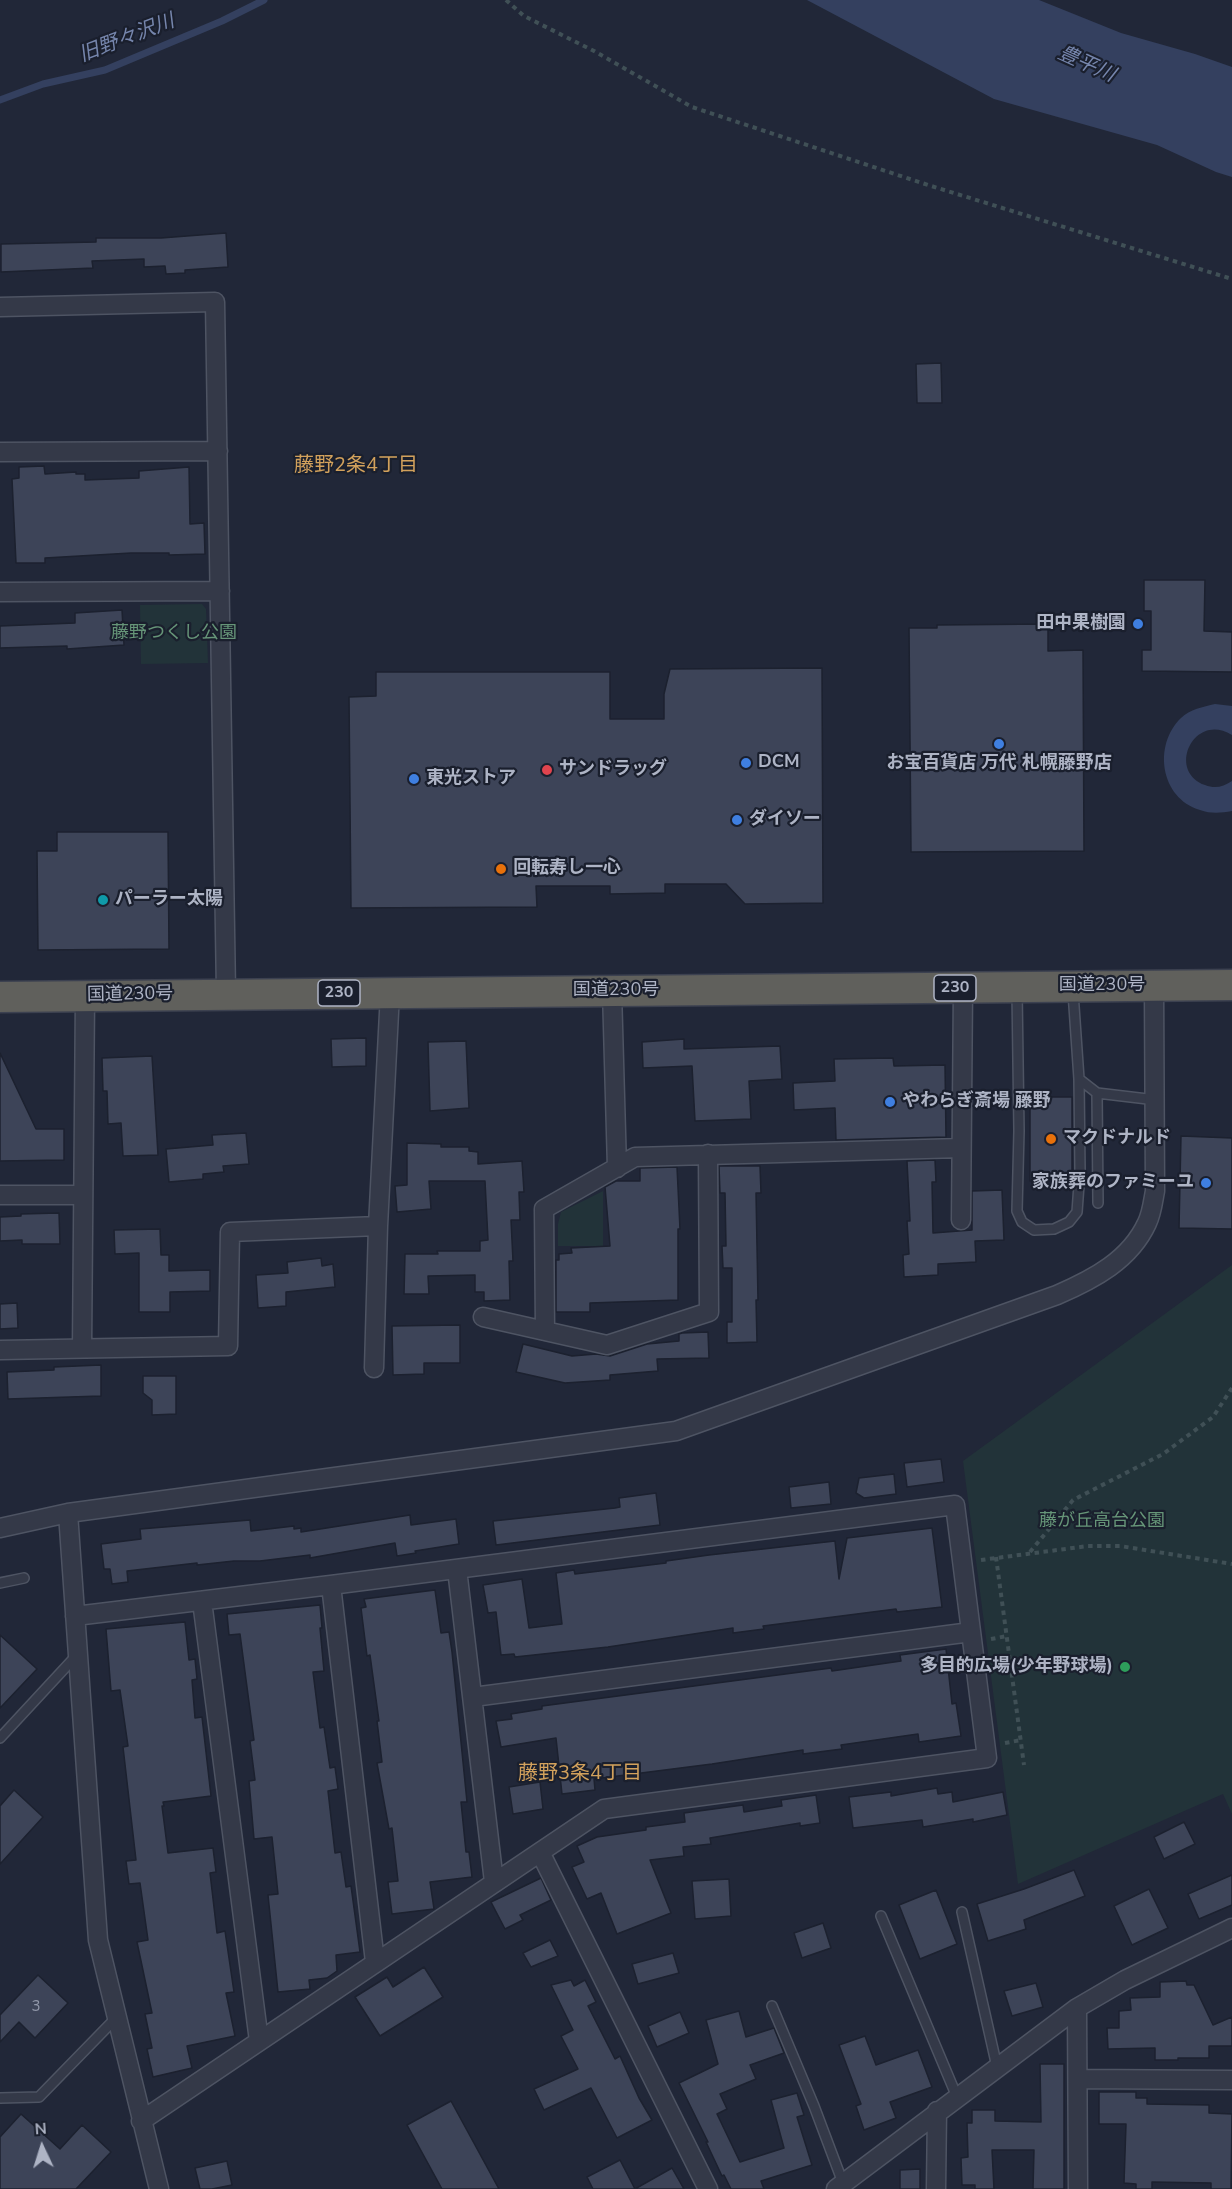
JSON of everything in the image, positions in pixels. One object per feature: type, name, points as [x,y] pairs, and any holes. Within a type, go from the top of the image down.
[{"type":"highway","name":"国道230号","points":[[0,997],[1232,985]]},
{"type":"street","points":[[0,307],[215,302],[226,993]]},
{"type":"street","points":[[0,452],[218,451]]},
{"type":"street","points":[[0,592],[220,591]]},
{"type":"street","points":[[0,1528],[68,1513],[676,1431],[1058,1295],[1090,1281],[1134,1246],[1148,1221],[1155,1191],[1154,986]]},
{"type":"street","points":[[961,1220],[963,988]]},
{"type":"street","points":[[612,991],[617,1168]]},
{"type":"street","points":[[375,1368],[378,1226],[390,993]]},
{"type":"street","points":[[82,1348],[85,996]]},
{"type":"street","points":[[545,1331],[544,1209],[635,1157],[960,1148]]},
{"type":"street","points":[[483,1317],[607,1345],[709,1312],[708,1154]]},
{"type":"street","points":[[0,1195],[83,1195]]},
{"type":"street","points":[[0,1350],[228,1346],[230,1232],[378,1226]]},
{"type":"street","points":[[75,1616],[955,1505],[963,1562],[987,1758],[604,1809],[141,2121]]},
{"type":"street","points":[[68,1513],[98,1940],[159,2189]]},
{"type":"street","points":[[456,1569],[494,1882]]},
{"type":"street","points":[[331,1585],[375,1962]]},
{"type":"street","points":[[202,1601],[259,2041]]},
{"type":"street","points":[[473,1697],[971,1632]]},
{"type":"street","points":[[540,1852],[708,2189]]},
{"type":"street","points":[[839,2186],[1077,2008],[1125,1980],[1232,1928]]},
{"type":"street","points":[[1077,2008],[1078,2189]]},
{"type":"street","points":[[1078,2079],[1232,2080]]},
{"type":"street","points":[[936,2189],[937,2111]]},
{"type":"lane","points":[[1017,987],[1019,1131],[1017,1211],[1022,1222],[1034,1230],[1061,1226],[1069,1222],[1077,1212],[1080,1171],[1079,1079],[1072,987]]},
{"type":"lane","points":[[1079,1079],[1097,1093],[1155,1100]]},
{"type":"lane","points":[[1097,1093],[1098,1203]]},
{"type":"lane","points":[[0,1582],[24,1578]]},
{"type":"lane","points":[[0,1738],[77,1655]]},
{"type":"lane","points":[[962,1912],[997,2067]]},
{"type":"lane","points":[[881,1916],[957,2097]]},
{"type":"lane","points":[[772,2006],[814,2106],[839,2186]]},
{"type":"lane","points":[[0,2098],[39,2097],[118,2017]]},
{"type":"path","points":[[506,0],[524,16],[594,51],[692,108],[928,185],[1232,279]]},
{"type":"path","points":[[1029,1553],[1073,1500],[1163,1454],[1213,1417],[1232,1388]]},
{"type":"path","points":[[963,1562],[1088,1546],[1120,1546],[1232,1564]]},
{"type":"path","points":[[996,1557],[1024,1765]]},
{"type":"green space","name":"藤野つくし公園","points":[[202,604],[206,609],[208,663],[141,664],[140,605]]},
{"type":"green space","points":[[603,1191],[603,1246],[558,1246],[558,1224],[561,1212]]},
{"type":"green space","name":"藤が丘高台公園","points":[[1232,1265],[1232,1814],[1223,1794],[1018,1884],[963,1461]]},
{"type":"water","name":"豊平川","points":[[807,0],[1039,0],[1121,33],[1232,67],[1232,177],[1157,145],[994,99]]},
{"type":"water","points":[[1215,704],[1232,706],[1232,735],[1218,730],[1206,731],[1196,737],[1186,757],[1187,768],[1193,778],[1205,785],[1219,787],[1232,781],[1232,811],[1216,813],[1200,810],[1187,804],[1176,794],[1169,783],[1164,756],[1172,729],[1181,718],[1193,710]]},
{"type":"building","points":[[226,233],[228,267],[185,270],[185,273],[166,274],[165,266],[144,267],[144,259],[92,261],[93,268],[1,272],[1,244],[96,242],[96,238],[161,238]]},
{"type":"building","points":[[941,363],[942,403],[917,403],[916,364]]},
{"type":"building","points":[[44,466],[45,474],[76,472],[76,474],[85,474],[85,480],[139,478],[139,471],[189,467],[190,524],[204,523],[205,554],[131,553],[45,558],[45,563],[16,563],[12,479],[19,478],[19,467]]},
{"type":"building","points":[[1144,580],[1205,580],[1204,631],[1232,632],[1232,672],[1142,671],[1142,650],[1151,650],[1151,611],[1144,611]]},
{"type":"building","points":[[122,610],[124,645],[67,649],[67,646],[0,648],[0,626],[75,623],[75,613]]},
{"type":"building","points":[[1048,624],[1048,651],[1083,650],[1084,851],[911,852],[909,628],[937,628],[937,625]]},
{"type":"building","points":[[822,668],[823,903],[745,904],[726,884],[665,884],[665,893],[610,894],[610,886],[536,886],[537,907],[351,908],[349,697],[376,696],[376,672],[610,672],[610,719],[664,719],[664,694],[670,669]]},
{"type":"building","name":"パーラー太陽","points":[[57,832],[168,832],[169,949],[38,950],[37,851],[57,851]]},
{"type":"building","points":[[366,1038],[366,1066],[332,1067],[331,1039]]},
{"type":"building","points":[[684,1039],[684,1049],[780,1046],[782,1079],[749,1081],[751,1119],[695,1121],[692,1066],[643,1068],[642,1042]]},
{"type":"building","points":[[466,1041],[469,1108],[430,1111],[428,1042]]},
{"type":"building","points":[[0,1053],[36,1129],[64,1129],[64,1160],[0,1161]]},
{"type":"building","points":[[152,1056],[158,1155],[123,1156],[121,1123],[108,1124],[107,1091],[103,1091],[102,1058]]},
{"type":"building","name":"やわらぎ斎場 藤野","points":[[893,1058],[894,1066],[945,1065],[946,1137],[836,1140],[835,1108],[794,1110],[793,1083],[835,1081],[834,1059]]},
{"type":"building","points":[[1030,1097],[1072,1097],[1072,1181],[1030,1181]]},
{"type":"building","points":[[246,1133],[249,1164],[223,1166],[224,1172],[203,1174],[203,1179],[169,1182],[166,1149],[213,1145],[212,1135]]},
{"type":"building","name":"家族葬のファミーユ","points":[[1181,1136],[1232,1138],[1232,1229],[1179,1228]]},
{"type":"building","points":[[407,1143],[441,1144],[441,1147],[469,1147],[469,1151],[478,1152],[478,1164],[522,1161],[524,1192],[519,1192],[520,1220],[511,1220],[513,1261],[509,1261],[510,1300],[484,1301],[484,1292],[475,1292],[475,1275],[428,1276],[429,1294],[404,1294],[405,1254],[480,1251],[480,1241],[488,1240],[485,1181],[429,1181],[431,1209],[397,1212],[395,1186],[407,1185]]},
{"type":"building","points":[[935,1160],[936,1182],[932,1182],[933,1233],[972,1230],[972,1191],[1002,1190],[1004,1240],[975,1241],[976,1262],[938,1264],[938,1275],[904,1277],[903,1255],[909,1254],[907,1221],[910,1221],[907,1161]]},
{"type":"building","points":[[719,1166],[760,1166],[761,1193],[756,1193],[757,1342],[727,1343],[727,1322],[732,1322],[732,1268],[723,1268],[722,1246],[726,1246],[725,1193],[720,1193]]},
{"type":"building","points":[[677,1167],[680,1229],[678,1229],[678,1300],[590,1303],[590,1312],[556,1312],[556,1260],[559,1260],[559,1254],[572,1253],[571,1248],[610,1246],[605,1187],[616,1181],[640,1181],[640,1168]]},
{"type":"building","points":[[59,1213],[60,1244],[22,1244],[22,1240],[0,1241],[0,1217]]},
{"type":"building","points":[[160,1229],[161,1255],[169,1255],[169,1271],[210,1270],[210,1291],[170,1292],[170,1312],[139,1312],[139,1253],[115,1254],[114,1230]]},
{"type":"building","points":[[321,1258],[322,1266],[333,1264],[335,1287],[286,1292],[286,1306],[258,1308],[256,1275],[288,1273],[287,1262]]},
{"type":"building","points":[[17,1303],[18,1328],[0,1329],[0,1304]]},
{"type":"building","points":[[460,1325],[460,1363],[424,1363],[424,1374],[393,1375],[392,1326]]},
{"type":"building","points":[[708,1332],[709,1358],[657,1359],[658,1371],[610,1375],[610,1380],[565,1383],[516,1372],[523,1344],[572,1356],[596,1354],[610,1356],[647,1344],[679,1341],[679,1334],[682,1333]]},
{"type":"building","points":[[101,1365],[101,1396],[8,1399],[7,1372]]},
{"type":"building","points":[[143,1376],[176,1376],[176,1414],[152,1415],[152,1400],[143,1393]]},
{"type":"building","points":[[941,1459],[944,1482],[907,1487],[904,1463]]},
{"type":"building","points":[[894,1474],[896,1494],[864,1498],[856,1493],[859,1478]]},
{"type":"building","points":[[829,1482],[831,1504],[791,1508],[789,1487]]},
{"type":"building","points":[[656,1493],[660,1525],[496,1545],[493,1521],[615,1508],[620,1507],[619,1498]]},
{"type":"building","points":[[410,1515],[411,1525],[456,1519],[459,1544],[397,1556],[395,1543],[310,1558],[310,1555],[260,1561],[197,1565],[197,1563],[127,1571],[128,1582],[112,1584],[110,1569],[104,1569],[101,1544],[141,1539],[140,1529],[250,1520],[251,1531],[294,1526],[294,1529],[301,1528],[301,1532]]},
{"type":"building","points":[[932,1528],[942,1607],[897,1612],[896,1609],[763,1626],[764,1629],[733,1633],[733,1628],[608,1647],[515,1657],[514,1654],[501,1655],[496,1612],[488,1613],[483,1585],[522,1579],[529,1628],[562,1624],[556,1573],[574,1570],[575,1574],[666,1563],[666,1561],[709,1555],[835,1541],[839,1579],[847,1538]]},
{"type":"building","points":[[435,1590],[441,1633],[449,1632],[452,1652],[467,1802],[461,1802],[466,1852],[469,1852],[472,1877],[430,1882],[434,1909],[392,1914],[388,1882],[398,1881],[392,1828],[389,1829],[377,1763],[382,1762],[377,1721],[379,1721],[361,1608],[366,1607],[364,1599]]},
{"type":"building","points":[[320,1605],[324,1671],[313,1672],[320,1728],[324,1727],[330,1768],[335,1767],[338,1789],[328,1791],[335,1853],[341,1852],[346,1887],[351,1886],[360,1952],[336,1955],[337,1971],[327,1978],[309,1980],[310,1989],[278,1992],[268,1895],[278,1894],[272,1837],[254,1839],[249,1781],[255,1780],[250,1741],[254,1740],[240,1634],[229,1635],[227,1614]]},
{"type":"building","points":[[185,1622],[189,1660],[195,1659],[197,1679],[192,1680],[195,1718],[202,1717],[211,1796],[163,1802],[164,1806],[162,1806],[168,1853],[213,1848],[216,1872],[210,1873],[217,1933],[225,1931],[234,1992],[226,1993],[235,2036],[187,2046],[192,2068],[153,2077],[147,2049],[152,2048],[145,2014],[152,2013],[137,1942],[148,1940],[140,1883],[129,1884],[126,1861],[136,1860],[123,1747],[128,1746],[120,1690],[111,1691],[106,1629]]},
{"type":"building","points":[[0,1635],[37,1669],[0,1708]]},
{"type":"building","points":[[946,1649],[952,1704],[956,1703],[961,1736],[919,1742],[918,1734],[841,1745],[842,1749],[803,1754],[803,1750],[594,1779],[595,1790],[562,1794],[556,1738],[501,1747],[496,1721],[512,1719],[511,1714],[542,1709],[542,1706],[831,1668],[832,1671],[901,1661],[900,1655]]},
{"type":"building","points":[[540,1782],[543,1809],[513,1814],[509,1787]]},
{"type":"building","points":[[937,1788],[938,1794],[952,1792],[953,1802],[1003,1792],[1007,1815],[973,1822],[973,1819],[923,1827],[922,1820],[853,1828],[849,1797],[891,1792],[891,1796]]},
{"type":"building","points":[[14,1790],[43,1817],[0,1864],[0,1806]]},
{"type":"building","points":[[816,1795],[820,1823],[800,1826],[800,1823],[710,1838],[711,1844],[683,1847],[684,1856],[650,1860],[671,1913],[617,1934],[601,1893],[587,1899],[572,1867],[584,1862],[577,1846],[597,1837],[685,1822],[684,1813],[743,1805],[744,1812],[782,1806],[781,1800]]},
{"type":"building","points":[[1184,1822],[1195,1844],[1164,1859],[1154,1837]]},
{"type":"building","points":[[1074,1870],[1085,1896],[1024,1920],[1026,1929],[988,1941],[977,1904]]},
{"type":"building","points":[[1232,1875],[1232,1905],[1199,1919],[1188,1894]]},
{"type":"building","points":[[541,1878],[551,1900],[520,1915],[523,1920],[505,1929],[491,1902]]},
{"type":"building","points":[[729,1879],[731,1916],[695,1919],[692,1881]]},
{"type":"building","points":[[1149,1889],[1168,1928],[1132,1945],[1114,1906]]},
{"type":"building","points":[[936,1890],[957,1944],[920,1959],[899,1905]]},
{"type":"building","points":[[823,1923],[831,1948],[802,1958],[794,1933]]},
{"type":"building","points":[[550,1940],[558,1956],[531,1967],[523,1953]]},
{"type":"building","points":[[673,1953],[679,1973],[638,1984],[632,1964]]},
{"type":"building","points":[[424,1967],[443,1997],[380,2036],[355,1997],[387,1977],[393,1987]]},
{"type":"building","points":[[38,1975],[68,2003],[35,2038],[19,2022],[0,2042],[0,2015]]},
{"type":"building","points":[[571,1980],[574,1986],[585,1980],[596,2002],[588,2006],[615,2059],[620,2056],[652,2120],[617,2138],[591,2088],[544,2110],[534,2089],[578,2069],[561,2036],[573,2030],[551,1985]]},
{"type":"building","points":[[1186,1981],[1187,1985],[1194,1985],[1213,2025],[1232,2017],[1232,2046],[1209,2046],[1209,2058],[1178,2058],[1178,2060],[1155,2060],[1155,2048],[1108,2049],[1107,2028],[1119,2028],[1119,2011],[1131,2010],[1130,1998],[1160,1997],[1160,1982]]},
{"type":"building","points":[[1036,1983],[1043,2007],[1012,2016],[1004,1991]]},
{"type":"building","points":[[739,2011],[746,2037],[774,2028],[784,2053],[750,2065],[756,2079],[720,2094],[727,2109],[717,2114],[740,2162],[784,2148],[771,2100],[797,2093],[804,2115],[797,2117],[812,2165],[761,2181],[764,2189],[731,2189],[724,2175],[722,2176],[679,2083],[718,2064],[706,2020]]},
{"type":"building","points":[[680,2012],[689,2033],[657,2047],[648,2026]]},
{"type":"building","points":[[865,2036],[876,2065],[918,2050],[932,2087],[890,2102],[896,2118],[864,2130],[856,2106],[861,2104],[839,2045]]},
{"type":"building","points":[[1040,2064],[1064,2064],[1064,2189],[1033,2189],[1034,2150],[992,2150],[994,2189],[975,2189],[975,2185],[962,2185],[961,2158],[968,2157],[967,2123],[972,2123],[972,2110],[995,2110],[995,2121],[1041,2122]]},
{"type":"building","points":[[1099,2092],[1136,2092],[1136,2098],[1147,2098],[1147,2104],[1209,2105],[1209,2113],[1232,2114],[1231,2189],[1211,2189],[1211,2183],[1152,2182],[1152,2189],[1136,2189],[1136,2184],[1124,2183],[1126,2124],[1099,2124]]},
{"type":"building","points":[[451,2101],[499,2189],[442,2189],[407,2125]]},
{"type":"building","points":[[21,2114],[60,2149],[82,2125],[111,2152],[76,2189],[0,2189],[0,2137]]},
{"type":"building","points":[[620,2160],[635,2189],[593,2189],[587,2177]]},
{"type":"building","points":[[227,2161],[232,2185],[200,2189],[195,2168]]},
{"type":"building","points":[[672,2168],[684,2189],[635,2189]]},
{"type":"building","points":[[920,2169],[920,2189],[900,2189],[900,2170]]},
{"type":"waterway","name":"旧野々沢川","points":[[0,100],[43,84],[105,70],[222,21],[264,0]]},
{"type":"place","name":"田中果樹園","points":[[1138,624]]},
{"type":"place","name":"お宝百貨店 万代 札幌藤野店","points":[[999,744]]},
{"type":"place","name":"DCM","points":[[746,763]]},
{"type":"place","name":"サンドラッグ","points":[[547,770]]},
{"type":"place","name":"東光ストア","points":[[414,779]]},
{"type":"place","name":"ダイソー","points":[[737,820]]},
{"type":"place","name":"回転寿し一心","points":[[501,869]]},
{"type":"place","name":"パーラー太陽","points":[[103,900]]},
{"type":"place","name":"やわらぎ斎場 藤野","points":[[890,1102]]},
{"type":"place","name":"マクドナルド","points":[[1051,1139]]},
{"type":"place","name":"家族葬のファミーユ","points":[[1206,1183]]},
{"type":"place","name":"多目的広場(少年野球場)","points":[[1125,1667]]},
{"type":"district","name":"藤野2条4丁目","points":[[356,466]]},
{"type":"district","name":"藤野3条4丁目","points":[[580,1774]]}]
